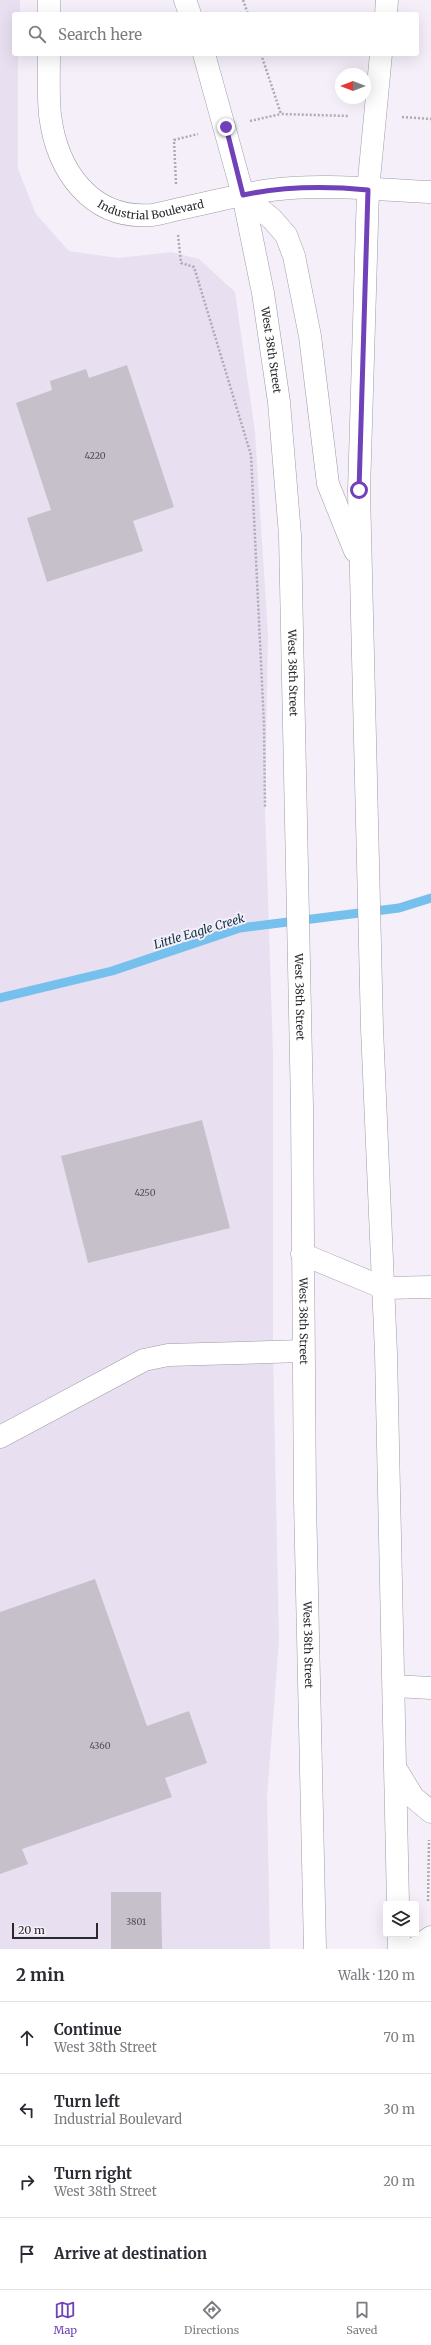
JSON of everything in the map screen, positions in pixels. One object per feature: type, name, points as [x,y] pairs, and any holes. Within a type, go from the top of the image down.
[{"type":"main road","points":[[49,0],[49,12]]},
{"type":"main road","points":[[185,0],[189,12]]},
{"type":"main road","points":[[386,12],[387,0]]},
{"type":"main road","name":"Industrial Boulevard","points":[[49,56],[49,96],[53,131],[66,165],[84,194],[114,212],[133,216],[154,214],[243,195],[293,188],[331,187],[431,192]]},
{"type":"main road","name":"West 38th Street","points":[[205,56],[226,127],[255,250],[272,348],[286,469],[292,574],[297,802],[301,1048],[303,1351],[315,1949]]},
{"type":"main road","points":[[381,56],[368,190],[360,407],[360,563],[367,779],[372,1028],[384,1288],[398,1901]]},
{"type":"main road","points":[[243,195],[272,219],[286,235],[294,256],[310,336],[328,484],[360,563]]},
{"type":"main road","points":[[302,1254],[384,1288],[431,1287]]},
{"type":"main road","points":[[0,1437],[144,1360],[168,1355],[303,1351]]},
{"type":"main road","points":[[394,1686],[431,1688]]},
{"type":"main road","points":[[396,1769],[413,1797],[431,1812]]},
{"type":"main road","points":[[399,1937],[399,1949]]},
{"type":"main road","points":[[414,1949],[431,1937]]},
{"type":"path","points":[[243,0],[247,12]]},
{"type":"path","points":[[262,56],[281,114]]},
{"type":"path","points":[[259,119],[281,114],[336,115]]},
{"type":"path","points":[[407,117],[431,119]]},
{"type":"path","points":[[175,158],[174,140],[180,138]]},
{"type":"path","points":[[180,254],[181,263],[194,267],[251,455],[264,725],[265,807]]},
{"type":"path","points":[[428,1901],[429,1840]]},
{"type":"shaded area","points":[[0,0],[20,0],[20,12],[12,12],[12,56],[18,56],[18,169],[36,214],[69,251],[118,258],[172,252],[199,259],[235,292],[255,432],[268,635],[265,807],[273,1054],[273,1351],[279,1641],[267,1796],[270,1949],[0,1949]]},
{"type":"building","points":[[127,365],[174,507],[133,521],[143,551],[47,582],[27,518],[51,510],[16,403],[52,390],[50,381],[86,369],[89,378]]},
{"type":"building","points":[[202,1120],[230,1228],[88,1263],[61,1156]]},
{"type":"building","points":[[95,1579],[147,1726],[189,1711],[207,1763],[165,1778],[172,1797],[22,1849],[28,1864],[0,1874],[0,1612]]},
{"type":"building","points":[[111,1892],[161,1892],[162,1949],[111,1949]]},
{"type":"waterway","name":"Little Eagle Creek","points":[[0,998],[112,971],[240,928],[399,908],[431,898]]},
{"type":"route","points":[[226,127],[243,195],[285,188],[331,187],[368,190],[360,400],[359,490]]}]
